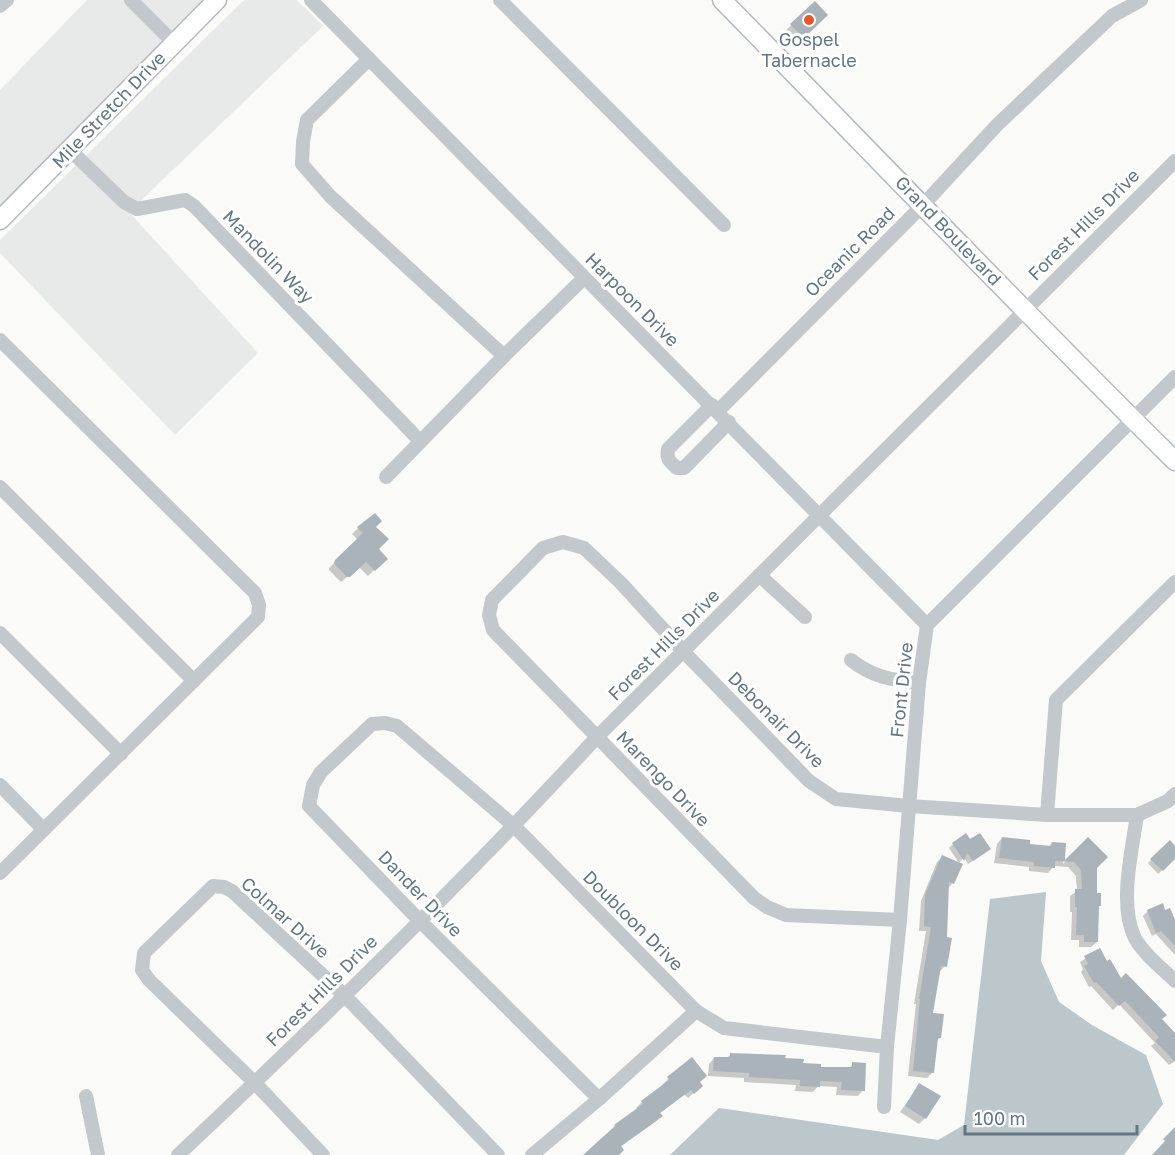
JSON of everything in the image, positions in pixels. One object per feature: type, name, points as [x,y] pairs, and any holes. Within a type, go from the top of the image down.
[{"type":"street","points":[[0,6],[7,0]]},
{"type":"street","points":[[131,0],[174,43]]},
{"type":"street","name":"Mile Stretch Drive","points":[[0,220],[217,0]]},
{"type":"street","name":"Harpoon Drive","points":[[311,0],[927,625]]},
{"type":"street","points":[[500,0],[724,225]]},
{"type":"street","name":"Grand Boulevard","points":[[722,0],[923,204],[1023,310],[1175,462]]},
{"type":"street","name":"Oceanic Road","points":[[729,422],[684,468],[677,468],[670,463],[667,457],[668,449],[715,408],[923,204],[997,125],[1112,15],[1141,0]]},
{"type":"street","points":[[369,58],[308,120],[303,142],[302,164],[330,196],[504,356]]},
{"type":"street","name":"Mandolin Way","points":[[70,150],[124,202],[137,209],[185,200],[194,206],[420,441]]},
{"type":"street","name":"Forest Hills Drive","points":[[178,1155],[255,1083],[420,920],[514,826],[597,737],[1175,161]]},
{"type":"street","points":[[386,477],[584,278]]},
{"type":"street","points":[[0,340],[255,593],[259,605],[258,617],[0,873]]},
{"type":"street","name":"Front Drive","points":[[884,1107],[887,1047],[900,920],[919,683],[927,625],[1175,377]]},
{"type":"street","points":[[0,487],[194,681]]},
{"type":"street","name":"Marengo Drive","points":[[584,548],[563,542],[543,548],[492,600],[489,615],[493,630],[754,898],[767,907],[786,915],[900,920]]},
{"type":"street","name":"Debonair Drive","points":[[584,548],[621,583],[684,652],[809,781],[836,799],[1047,815],[1137,815]]},
{"type":"street","points":[[759,575],[805,617]]},
{"type":"street","points":[[1047,815],[1056,700],[1175,582]]},
{"type":"street","points":[[0,633],[121,754]]},
{"type":"street","points":[[851,660],[882,678],[919,683]]},
{"type":"street","name":"Dander Drive","points":[[397,726],[372,723],[321,772],[313,785],[309,806],[599,1099]]},
{"type":"street","name":"Doubloon Drive","points":[[397,726],[514,826],[696,1011],[724,1028],[887,1047]]},
{"type":"street","points":[[0,785],[43,829]]},
{"type":"street","points":[[1173,801],[1137,815],[1126,891],[1134,938],[1175,981]]},
{"type":"street","name":"Colmar Drive","points":[[255,1083],[149,980],[142,970],[144,953],[213,886],[224,887],[232,891],[344,994],[498,1155]]},
{"type":"street","points":[[532,1155],[599,1099],[696,1011]]},
{"type":"street","points":[[255,1083],[322,1155]]},
{"type":"street","points":[[86,1096],[98,1155]]},
{"type":"shaded area","points":[[87,0],[208,0],[0,211],[0,90]]},
{"type":"shaded area","points":[[244,0],[297,0],[323,26],[129,212],[258,353],[175,435],[0,253],[0,240]]},
{"type":"shaded area","points":[[1046,892],[1041,961],[1059,1002],[1092,1025],[1146,1055],[1163,1104],[1124,1155],[670,1155],[719,1108],[938,1140],[964,1125],[990,899]]},
{"type":"building","name":"Gospel Tabernacle","points":[[815,1],[828,15],[804,38],[790,24]]},
{"type":"building","points":[[375,513],[382,521],[376,527],[389,539],[379,549],[388,559],[375,571],[366,562],[350,577],[347,577],[334,563],[335,560],[363,533],[357,527]]},
{"type":"building","points":[[966,833],[970,839],[980,833],[991,849],[973,861],[967,853],[964,861],[952,843]]},
{"type":"building","points":[[1002,837],[1030,840],[1030,844],[1051,846],[1052,842],[1066,843],[1065,860],[1088,837],[1108,857],[1097,868],[1097,893],[1101,893],[1098,942],[1084,942],[1084,935],[1076,935],[1075,889],[1082,889],[1081,870],[1074,862],[1055,861],[1055,868],[1034,866],[1034,862],[999,858]]},
{"type":"building","points":[[1170,840],[1175,846],[1175,859],[1163,871],[1150,859]]},
{"type":"building","points":[[942,855],[963,864],[954,884],[949,882],[947,937],[952,938],[947,967],[941,966],[933,1013],[944,1014],[941,1038],[938,1038],[934,1073],[913,1071],[919,999],[931,927],[924,926],[925,895]]},
{"type":"building","points":[[1163,903],[1165,910],[1170,908],[1175,920],[1175,946],[1161,931],[1156,933],[1147,910]]},
{"type":"building","points":[[1100,948],[1107,961],[1110,959],[1121,978],[1126,973],[1167,1015],[1162,1019],[1175,1033],[1175,1062],[1155,1041],[1159,1037],[1125,1001],[1119,1006],[1096,982],[1094,983],[1084,966],[1088,964],[1084,956]]},
{"type":"building","points":[[730,1053],[786,1055],[785,1058],[804,1059],[803,1063],[821,1064],[821,1067],[852,1067],[852,1062],[866,1063],[865,1091],[841,1090],[842,1082],[820,1081],[820,1087],[800,1086],[800,1080],[749,1077],[749,1073],[713,1071],[714,1057],[730,1057]]},
{"type":"building","points":[[692,1057],[707,1076],[700,1082],[703,1086],[694,1094],[691,1090],[660,1113],[663,1116],[621,1146],[624,1150],[619,1155],[583,1155],[614,1125],[643,1104],[641,1101],[669,1080],[667,1077]]},
{"type":"building","points":[[919,1083],[941,1096],[926,1119],[905,1106]]},
{"type":"building","points":[[1175,1127],[1175,1155],[1152,1155],[1165,1141],[1163,1139]]},
{"type":"place","name":"Gospel Tabernacle","points":[[809,20]]}]
